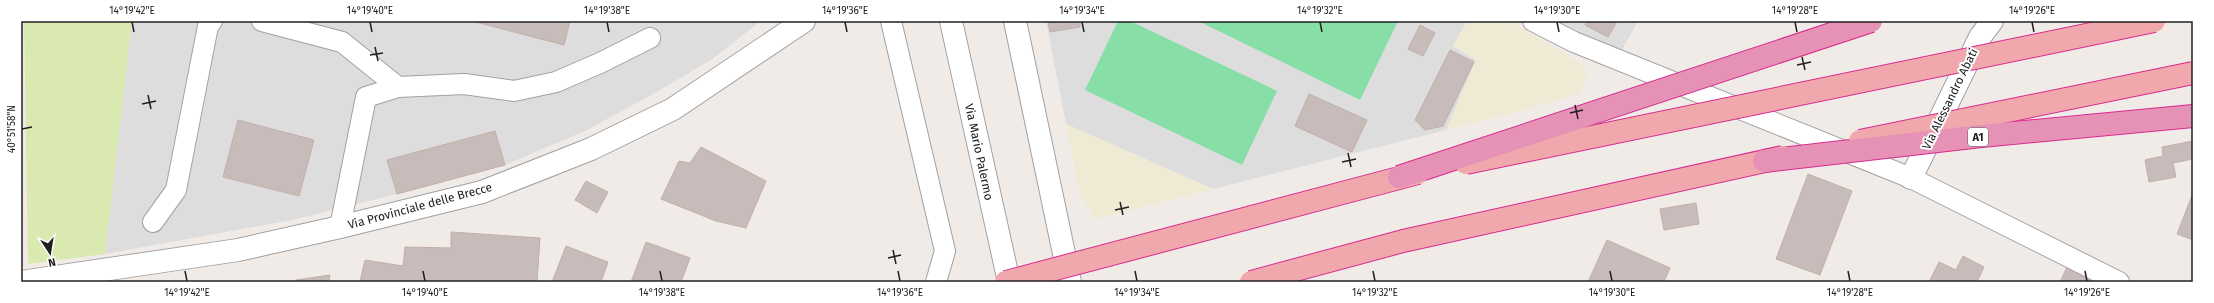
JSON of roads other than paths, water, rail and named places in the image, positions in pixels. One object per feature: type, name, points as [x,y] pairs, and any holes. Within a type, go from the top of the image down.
[{"type":"highway","points":[[1008,282],[1399,177],[1871,21]]},
{"type":"highway","points":[[1399,177],[2154,21]]},
{"type":"highway","points":[[1251,282],[1403,241],[1764,161],[2193,73]]},
{"type":"highway","name":"A1","points":[[1764,161],[1981,136],[2193,116]]},
{"type":"street","name":"Via Provinciale delle Brecce","points":[[21,282],[238,250],[340,227],[482,192],[591,149],[673,109],[804,21]]},
{"type":"street","name":"Via Mario Palermo","points":[[951,21],[1008,282]]},
{"type":"street","points":[[1015,21],[1070,282]]},
{"type":"street","name":"Via Alessandro Abati","points":[[1911,178],[1980,38],[1992,21]]},
{"type":"lane","points":[[153,222],[176,190],[208,26],[212,21]]},
{"type":"lane","points":[[262,21],[342,42],[398,87]]},
{"type":"lane","points":[[891,21],[945,251],[936,282]]},
{"type":"lane","points":[[1533,21],[1574,42],[1911,178],[2119,282]]},
{"type":"lane","points":[[340,227],[366,97],[398,87],[464,84],[514,91],[556,82],[600,63],[650,38]]}]
